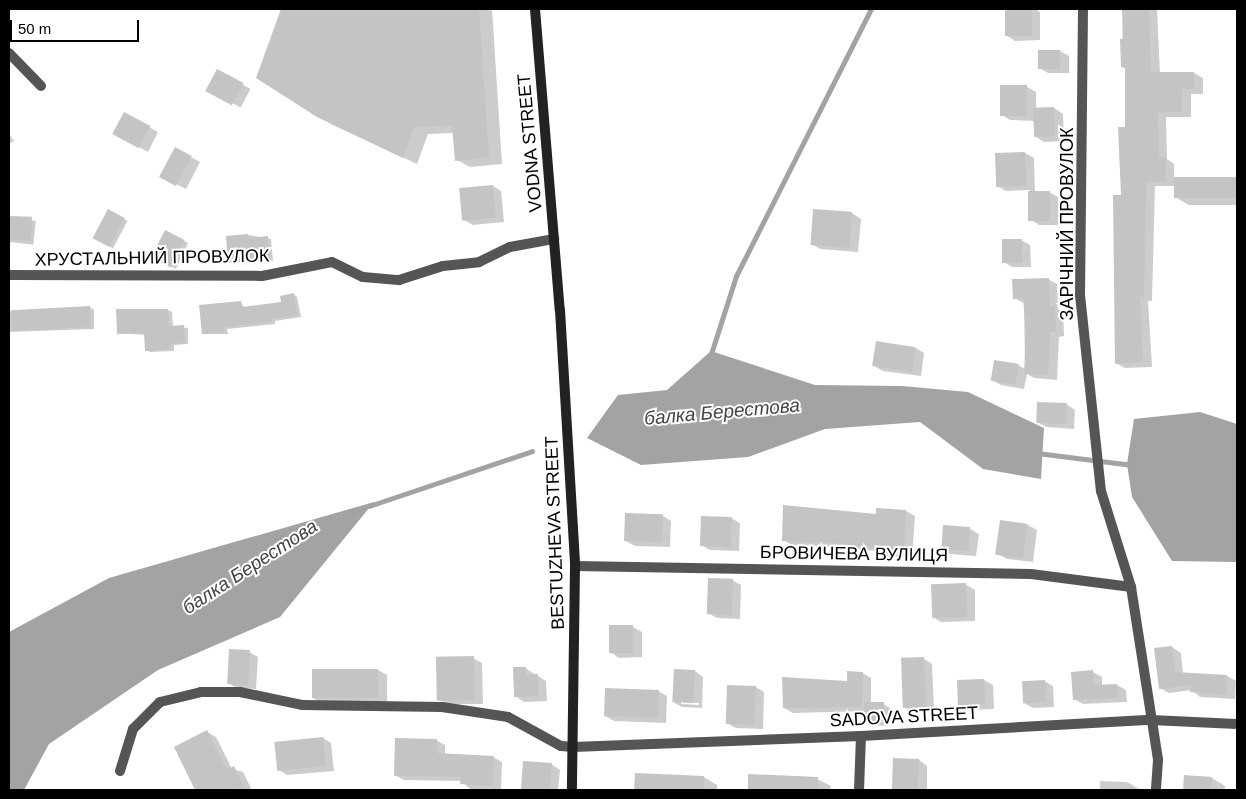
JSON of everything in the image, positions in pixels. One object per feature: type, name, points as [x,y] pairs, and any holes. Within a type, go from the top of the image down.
[{"type":"street","name":"VODNA STREET","points":[[535,9],[557,274]]},
{"type":"street","name":"ЗАРІЧНИЙ ПРОВУЛОК","points":[[1084,9],[1080,295],[1101,491],[1131,587],[1158,760],[1156,790]]},
{"type":"street","points":[[9,53],[41,86]]},
{"type":"street","name":"ХРУСТАЛЬНИЙ ПРОВУЛОК","points":[[9,275],[262,276],[332,262],[363,277],[399,280],[443,266],[479,262],[510,247],[554,239]]},
{"type":"street","name":"BESTUZHEVA STREET","points":[[557,274],[575,566],[572,790]]},
{"type":"street","name":"БРОВИЧЕВА ВУЛИЦЯ","points":[[575,566],[1032,574],[1131,587]]},
{"type":"street","name":"SADOVA STREET","points":[[120,770],[134,729],[160,702],[200,692],[240,692],[302,705],[442,707],[508,718],[561,746],[573,747],[861,736],[1151,720],[1237,724]]},
{"type":"street","points":[[859,790],[861,736]]},
{"type":"water","points":[[711,351],[815,385],[902,386],[968,392],[1044,428],[1041,479],[983,469],[920,422],[825,429],[748,457],[641,465],[587,438],[618,395],[667,390]]},
{"type":"water","points":[[1200,412],[1237,424],[1237,562],[1172,561],[1132,497],[1127,464],[1134,419]]},
{"type":"water","points":[[374,502],[280,617],[158,670],[49,744],[24,790],[9,790],[9,632],[109,578]]},
{"type":"building","points":[[281,9],[479,9],[489,157],[455,161],[452,126],[414,127],[403,158],[317,117],[256,78]]},
{"type":"building","points":[[1005,9],[1032,9],[1032,36],[1005,36]]},
{"type":"building","points":[[1122,9],[1149,9],[1151,72],[1194,72],[1194,89],[1182,89],[1182,112],[1158,113],[1159,157],[1166,157],[1166,182],[1146,182],[1144,297],[1140,297],[1143,362],[1115,364],[1113,195],[1121,195],[1118,127],[1125,127],[1125,67],[1121,67],[1120,39],[1123,39]]},
{"type":"building","points":[[1038,50],[1060,50],[1060,69],[1038,69]]},
{"type":"building","points":[[217,69],[243,83],[232,105],[205,91]]},
{"type":"building","points":[[1000,85],[1027,85],[1027,116],[1000,116]]},
{"type":"building","points":[[1054,107],[1055,136],[1034,137],[1033,108]]},
{"type":"building","points":[[124,112],[150,126],[139,148],[112,134]]},
{"type":"building","points":[[175,147],[192,156],[176,186],[159,177]]},
{"type":"building","points":[[1025,152],[1026,186],[996,187],[995,153]]},
{"type":"building","points":[[1174,177],[1237,177],[1237,198],[1174,198]]},
{"type":"building","points":[[493,185],[496,218],[462,221],[459,188]]},
{"type":"building","points":[[1028,191],[1050,191],[1050,221],[1028,221]]},
{"type":"building","points":[[108,209],[125,218],[109,247],[93,238]]},
{"type":"building","points":[[813,209],[852,212],[849,248],[810,245]]},
{"type":"building","points":[[9,216],[32,217],[31,241],[9,240]]},
{"type":"building","points":[[165,230],[185,240],[171,268],[151,258]]},
{"type":"building","points":[[248,234],[249,238],[268,236],[270,260],[228,263],[226,236]]},
{"type":"building","points":[[1002,239],[1022,239],[1022,263],[1002,263]]},
{"type":"building","points":[[1049,278],[1050,306],[1055,306],[1056,332],[1050,332],[1048,375],[1024,374],[1026,333],[1023,298],[1013,299],[1012,279]]},
{"type":"building","points":[[294,293],[297,315],[271,319],[272,322],[224,327],[224,332],[202,334],[199,305],[241,301],[242,307],[281,302],[280,296]]},
{"type":"building","points":[[90,306],[91,327],[12,331],[11,310]]},
{"type":"building","points":[[116,309],[168,309],[169,326],[184,325],[185,343],[170,344],[170,349],[145,351],[144,333],[117,334]]},
{"type":"building","points":[[876,341],[916,347],[912,372],[872,366]]},
{"type":"building","points":[[994,360],[1019,364],[1015,385],[991,381]]},
{"type":"building","points":[[1037,402],[1067,403],[1066,424],[1036,423]]},
{"type":"building","points":[[783,505],[876,514],[876,508],[906,510],[904,553],[874,551],[874,548],[833,543],[782,541]]},
{"type":"building","points":[[625,513],[663,514],[662,542],[624,541]]},
{"type":"building","points":[[701,516],[732,517],[731,547],[700,546]]},
{"type":"building","points":[[1000,520],[1028,524],[1023,559],[995,555]]},
{"type":"building","points":[[943,525],[970,527],[968,551],[941,549]]},
{"type":"building","points":[[708,578],[733,579],[732,615],[707,614]]},
{"type":"building","points":[[966,583],[967,617],[932,618],[931,584]]},
{"type":"building","points":[[609,625],[633,625],[633,653],[609,653]]},
{"type":"building","points":[[1172,646],[1175,672],[1227,675],[1226,695],[1190,692],[1191,685],[1159,689],[1154,648]]},
{"type":"building","points":[[229,649],[250,650],[248,685],[227,684]]},
{"type":"building","points":[[474,656],[475,700],[437,701],[436,657]]},
{"type":"building","points":[[924,657],[926,707],[903,708],[901,658]]},
{"type":"building","points":[[513,667],[526,667],[526,675],[538,674],[538,696],[514,697]]},
{"type":"building","points":[[312,669],[378,669],[378,698],[312,698]]},
{"type":"building","points":[[674,669],[695,670],[693,703],[672,702]]},
{"type":"building","points":[[1093,670],[1094,685],[1117,684],[1118,698],[1073,700],[1071,672]]},
{"type":"building","points":[[847,671],[863,672],[862,707],[783,708],[782,677],[847,681]]},
{"type":"building","points":[[984,679],[985,704],[958,705],[957,680]]},
{"type":"building","points":[[1045,680],[1046,702],[1023,703],[1022,681]]},
{"type":"building","points":[[727,685],[756,686],[755,725],[726,724]]},
{"type":"building","points":[[605,688],[659,690],[658,718],[604,716]]},
{"type":"building","points":[[864,702],[884,702],[884,721],[864,721]]},
{"type":"building","points":[[207,730],[227,770],[234,766],[244,786],[235,790],[195,790],[174,747]]},
{"type":"building","points":[[323,737],[326,766],[277,771],[274,742]]},
{"type":"building","points":[[395,738],[437,739],[437,753],[494,756],[492,786],[460,784],[461,777],[394,776]]},
{"type":"building","points":[[893,758],[919,759],[918,790],[892,790]]},
{"type":"building","points":[[523,761],[552,763],[550,790],[521,790]]},
{"type":"building","points":[[635,773],[704,776],[704,790],[634,790]]},
{"type":"building","points":[[748,774],[818,777],[817,790],[748,790]]},
{"type":"building","points":[[1184,775],[1212,777],[1211,790],[1183,790]]},
{"type":"waterway","points":[[710,357],[736,276],[871,9]]},
{"type":"waterway","name":"балка Берестова","points":[[369,506],[532,451]]},
{"type":"waterway","name":"балка Берестова","points":[[1037,453],[1132,465]]}]
